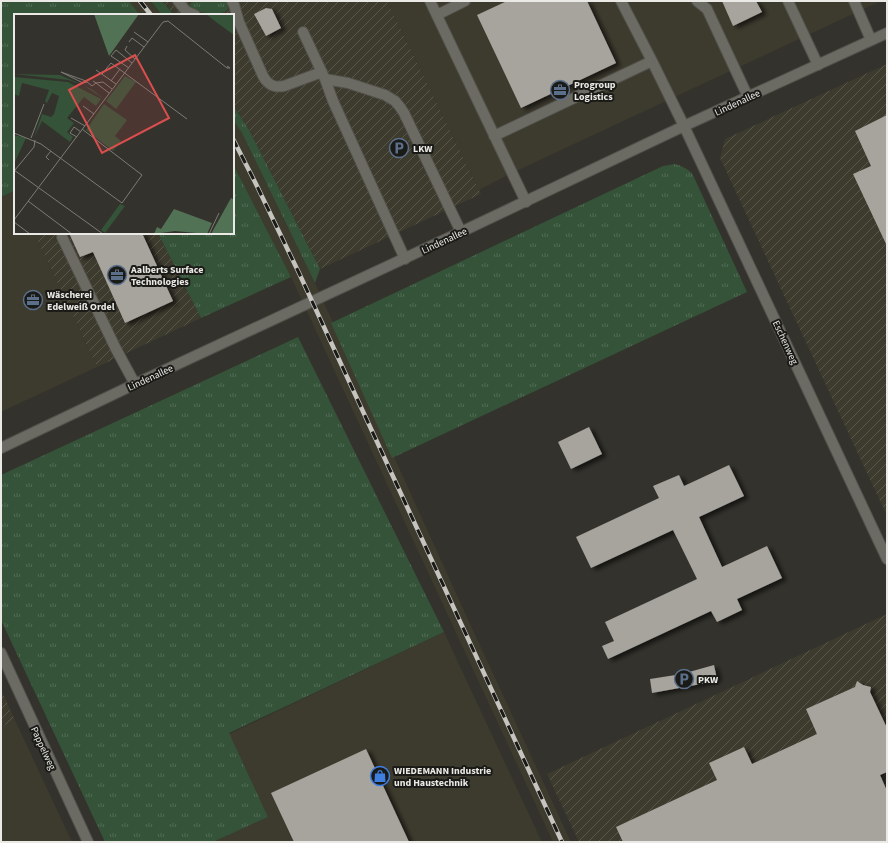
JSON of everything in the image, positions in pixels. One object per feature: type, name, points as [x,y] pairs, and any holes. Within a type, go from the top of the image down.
[{"type":"street","points":[[178,1],[186,11],[193,14]]},
{"type":"street","points":[[232,1],[236,21],[265,80],[269,84],[278,87],[323,76],[385,95],[400,107],[461,232]]},
{"type":"street","points":[[430,1],[526,202]]},
{"type":"street","points":[[437,15],[465,1]]},
{"type":"street","name":"Eschenweg","points":[[621,1],[684,126],[887,559]]},
{"type":"street","points":[[697,1],[707,9],[748,97]]},
{"type":"street","points":[[788,1],[818,65]]},
{"type":"street","points":[[854,1],[871,40]]},
{"type":"street","points":[[303,32],[405,258]]},
{"type":"street","name":"Lindenallee","points":[[1,448],[134,384],[526,202],[684,126],[887,33]]},
{"type":"street","points":[[494,136],[652,61]]},
{"type":"street","points":[[62,237],[134,384]]},
{"type":"street","name":"Pappelweg","points":[[1,653],[88,842]]},
{"type":"shaded area","points":[[129,1],[151,1],[161,14],[139,14]]},
{"type":"shaded area","points":[[162,1],[387,1],[481,194],[320,269],[249,130],[234,107],[234,14],[173,14]]},
{"type":"shaded area","name":"Progroup Logistics","points":[[387,1],[881,1],[512,173],[479,190]]},
{"type":"shaded area","points":[[887,64],[887,516],[720,158],[725,139]]},
{"type":"shaded area","points":[[234,121],[242,133],[315,283],[571,842],[553,842],[291,277],[234,166]]},
{"type":"shaded area","name":"Wäscherei Edelweiß Ordel","points":[[14,191],[14,234],[34,234],[97,367],[1,412],[1,197]]},
{"type":"shaded area","name":"Aalberts Surface Technologies","points":[[34,234],[159,234],[201,318],[97,367]]},
{"type":"shaded area","points":[[887,614],[887,842],[579,842],[547,774]]},
{"type":"shaded area","name":"WIEDEMANN Industrie und Haustechnik","points":[[444,632],[542,842],[213,842],[268,817],[229,734]]},
{"type":"shaded area","points":[[1,690],[15,720],[1,727]]},
{"type":"shaded area","points":[[15,720],[72,842],[1,842],[1,727]]},
{"type":"green space","points":[[1,1],[129,1],[139,14],[14,14],[14,191],[1,197]]},
{"type":"green space","points":[[151,1],[162,1],[173,14],[161,14]]},
{"type":"green space","points":[[225,1],[228,7],[223,13],[210,13],[194,10],[189,5],[192,2]]},
{"type":"green space","points":[[234,107],[249,130],[320,269],[315,283],[242,133],[234,121]]},
{"type":"green space","points":[[675,164],[684,167],[692,173],[747,292],[392,458],[331,323],[663,166]]},
{"type":"green space","points":[[234,166],[291,277],[201,318],[159,234],[234,234]]},
{"type":"green space","points":[[298,337],[444,632],[229,733],[268,817],[213,842],[105,842],[1,620],[1,475]]},
{"type":"building","points":[[507,1],[587,1],[616,63],[521,108],[477,15]]},
{"type":"building","points":[[722,1],[756,1],[762,12],[733,26]]},
{"type":"building","points":[[266,8],[272,9],[281,28],[266,36],[254,14]]},
{"type":"building","points":[[887,115],[887,246],[853,174],[871,166],[855,131]]},
{"type":"building","points":[[69,234],[142,234],[173,301],[125,323],[93,252],[80,257]]},
{"type":"building","points":[[589,427],[602,454],[571,469],[558,442]]},
{"type":"building","points":[[729,465],[744,496],[699,517],[722,567],[767,546],[782,578],[737,599],[742,610],[717,622],[711,611],[608,659],[602,646],[614,641],[605,622],[697,579],[673,530],[591,568],[576,537],[659,498],[653,486],[679,475],[684,486]]},
{"type":"building","name":"PKW","points":[[714,665],[717,679],[701,684],[652,693],[650,679],[682,674]]},
{"type":"building","points":[[857,681],[863,685],[871,687],[870,692],[887,728],[887,772],[880,775],[887,791],[887,842],[623,842],[616,827],[717,780],[709,763],[744,747],[752,764],[817,734],[806,709],[855,687]]},
{"type":"building","points":[[366,749],[409,842],[294,842],[271,793]]},
{"type":"railway","points":[[140,1],[150,14]]},
{"type":"railway","points":[[234,141],[299,273],[562,842]]},
{"type":"place","name":"Progroup Logistics","points":[[560,90]]},
{"type":"place","name":"LKW","points":[[399,148]]},
{"type":"place","name":"Aalberts Surface Technologies","points":[[117,275]]},
{"type":"place","name":"Wäscherei Edelweiß Ordel","points":[[33,300]]},
{"type":"place","name":"PKW","points":[[684,679]]},
{"type":"place","name":"WIEDEMANN Industrie und Haustechnik","points":[[380,776]]}]
